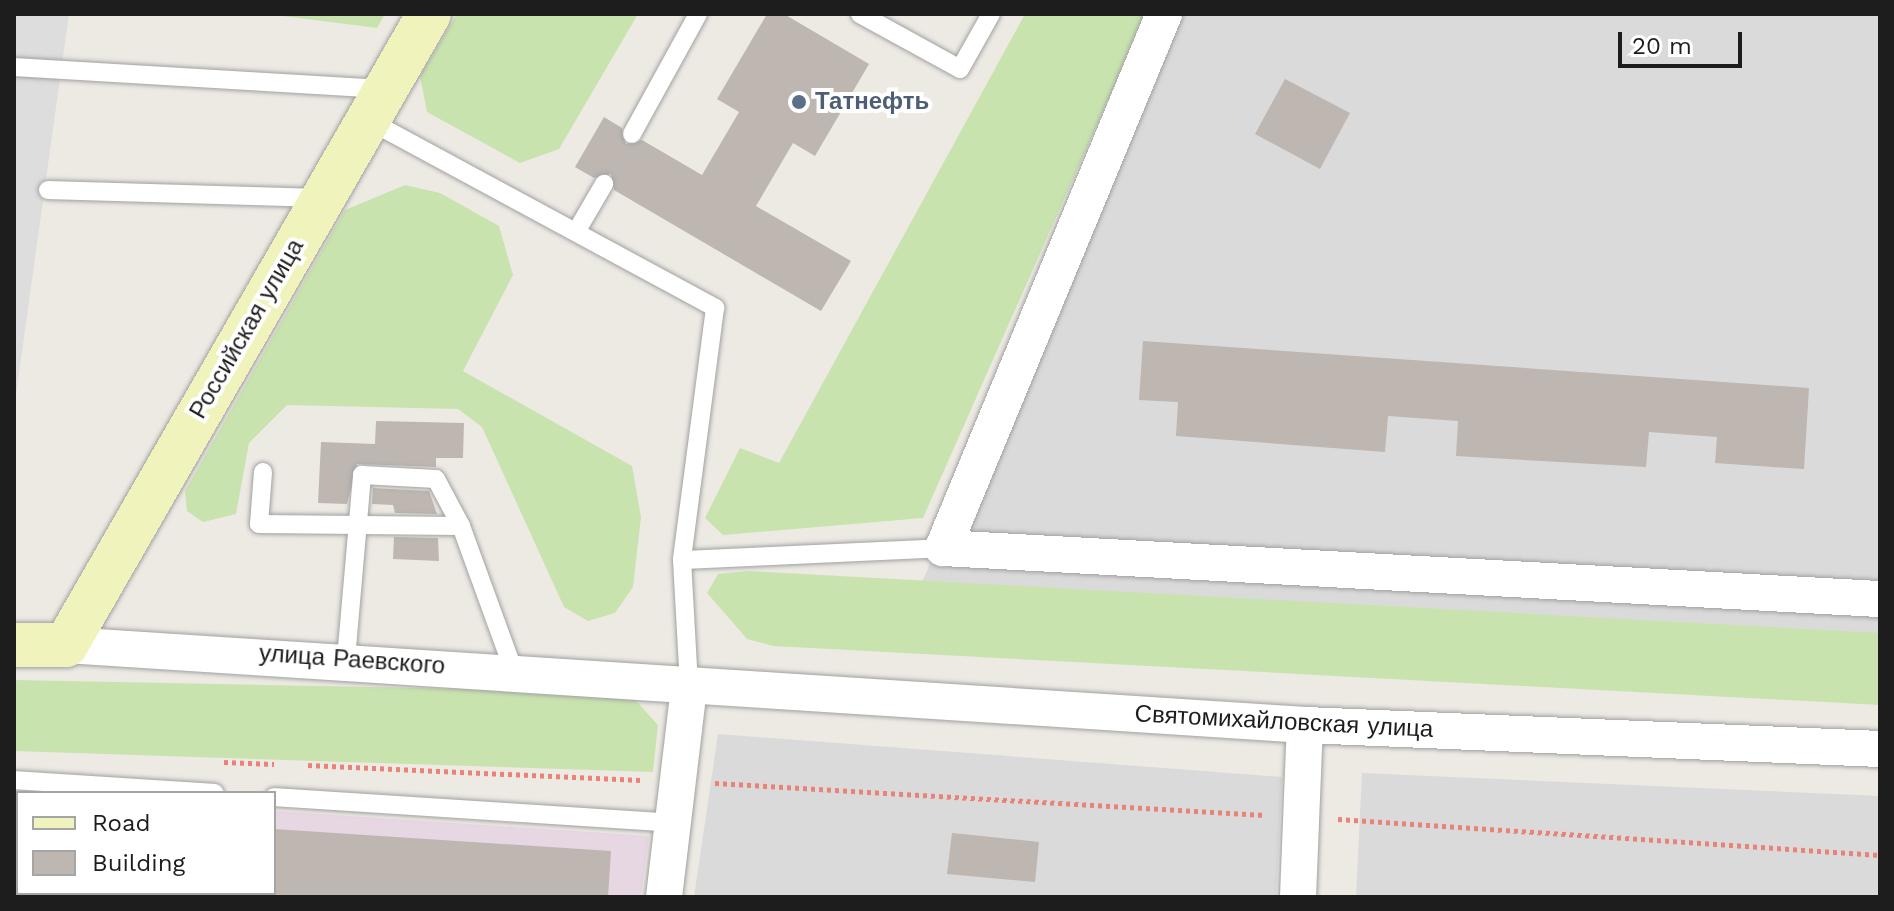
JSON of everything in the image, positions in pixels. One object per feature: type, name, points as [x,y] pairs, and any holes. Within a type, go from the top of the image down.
[{"type":"main road","name":"Российская улица","points":[[66,645],[429,14]]},
{"type":"main road","name":"улица Раевского","points":[[14,645],[66,645]]},
{"type":"street","points":[[1164,14],[943,548],[1880,599]]},
{"type":"street","name":"улица Раевского","points":[[66,645],[346,659],[689,686]]},
{"type":"street","points":[[664,897],[689,686]]},
{"type":"street","name":"Святомихайловская улица","points":[[689,686],[1305,725],[1880,749]]},
{"type":"street","points":[[1298,897],[1305,725]]},
{"type":"lane","points":[[632,134],[698,14]]},
{"type":"lane","points":[[860,14],[960,69],[991,14]]},
{"type":"lane","points":[[14,67],[377,105],[576,232],[715,308],[682,560],[689,686]]},
{"type":"lane","points":[[576,232],[604,184]]},
{"type":"lane","points":[[48,190],[323,198]]},
{"type":"lane","points":[[263,472],[259,524],[357,528],[461,526]]},
{"type":"lane","points":[[346,659],[362,475],[436,479],[461,526],[514,672]]},
{"type":"lane","points":[[682,560],[943,548]]},
{"type":"lane","points":[[14,780],[184,791]]},
{"type":"lane","points":[[276,797],[675,823]]},
{"type":"path","points":[[1301,817],[1880,855]]},
{"type":"shaded area","points":[[14,14],[69,14],[14,409]]},
{"type":"shaded area","points":[[1168,14],[1880,14],[1880,637],[920,587]]},
{"type":"shaded area","points":[[718,734],[1282,777],[1276,897],[694,897]]},
{"type":"shaded area","points":[[1362,773],[1880,796],[1880,897],[1356,897]]},
{"type":"shaded area","points":[[14,794],[16,895],[276,895],[276,811],[649,836],[641,897],[14,897]]},
{"type":"green space","points":[[267,14],[385,14],[377,28]]},
{"type":"green space","points":[[457,14],[638,14],[559,149],[520,163],[427,112],[420,76]]},
{"type":"green space","points":[[1025,14],[1146,14],[923,518],[723,535],[705,518],[740,448],[779,463]]},
{"type":"green space","points":[[405,185],[440,193],[499,226],[513,275],[463,371],[632,466],[641,517],[633,587],[615,613],[588,621],[564,607],[482,427],[458,409],[287,405],[249,443],[236,514],[203,522],[187,511],[185,491],[345,210]]},
{"type":"green space","points":[[748,571],[1880,633],[1880,705],[773,646],[747,639],[707,593],[718,574]]},
{"type":"green space","points":[[14,680],[628,692],[658,725],[653,772],[14,751]]},
{"type":"building","points":[[767,14],[784,14],[869,64],[815,156],[793,143],[756,206],[851,261],[821,311],[614,190],[611,174],[594,178],[575,167],[604,117],[622,128],[626,144],[642,140],[702,175],[739,112],[717,99]]},
{"type":"building","points":[[1285,79],[1350,113],[1320,169],[1255,134]]},
{"type":"building","points":[[1143,341],[1809,388],[1804,469],[1715,463],[1717,437],[1649,432],[1646,467],[1456,456],[1458,421],[1388,416],[1385,452],[1176,436],[1178,402],[1139,400]]},
{"type":"building","points":[[376,421],[464,423],[463,458],[436,458],[436,467],[357,464],[347,504],[318,503],[321,442],[375,444]]},
{"type":"building","points":[[373,488],[429,491],[437,514],[395,513],[393,505],[372,504]]},
{"type":"building","points":[[394,537],[438,538],[439,561],[393,559]]},
{"type":"building","points":[[276,829],[611,851],[608,897],[274,897]]},
{"type":"building","points":[[952,833],[1039,842],[1035,882],[947,874]]},
{"type":"place","name":"Татнефть","points":[[799,102]]}]
